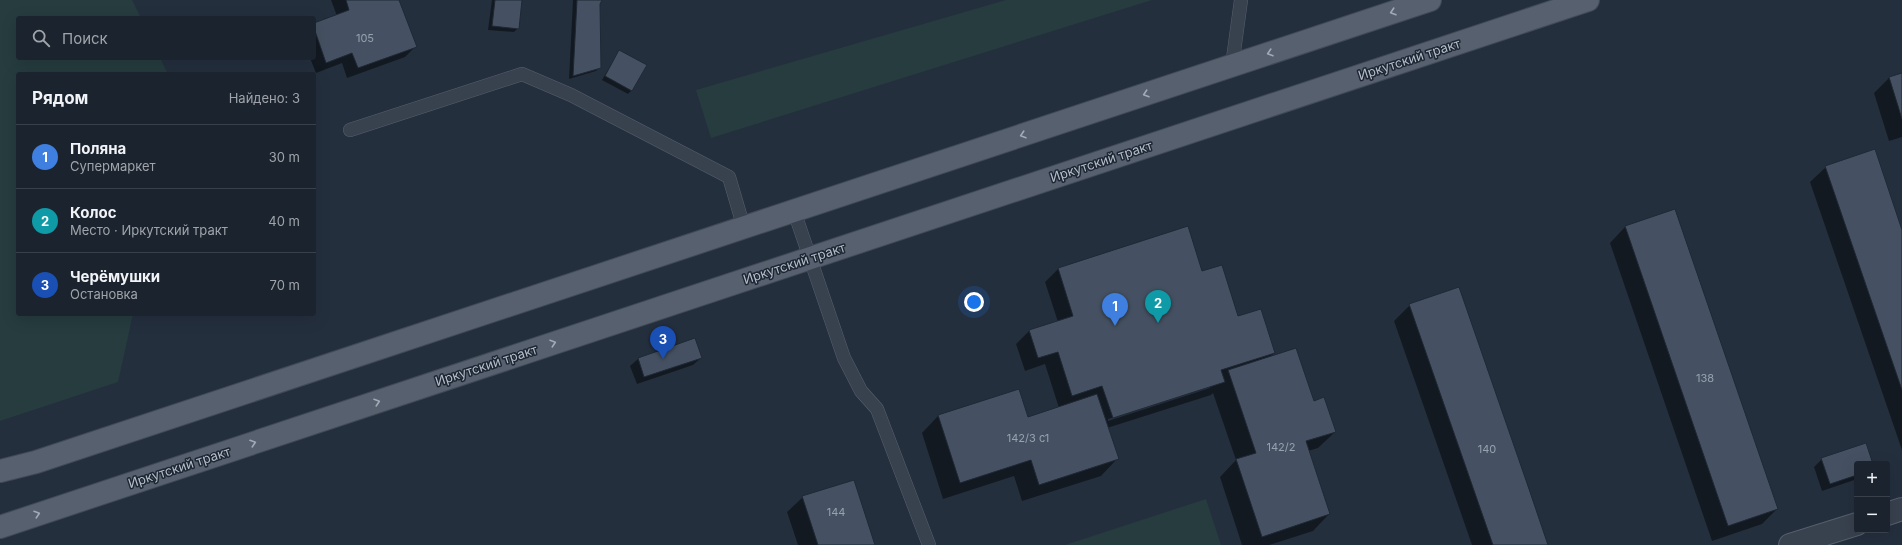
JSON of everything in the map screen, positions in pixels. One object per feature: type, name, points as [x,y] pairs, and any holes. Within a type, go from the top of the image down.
[{"type":"main road","points":[[0,471],[36,462],[1430,0]]},
{"type":"main road","name":"Иркутский тракт","points":[[0,527],[1588,0]]},
{"type":"street","points":[[1890,513],[1902,509]]},
{"type":"street","points":[[1790,545],[1854,525]]},
{"type":"lane","points":[[1232,66],[1241,0]]},
{"type":"lane","points":[[350,130],[522,74],[571,95],[729,177],[744,228]]},
{"type":"lane","points":[[794,211],[844,358],[861,391],[877,409],[930,545]]},
{"type":"green space","points":[[0,0],[132,0],[140,16],[16,16],[16,60],[161,60],[167,72],[16,72],[16,316],[133,316],[118,382],[0,421]]},
{"type":"green space","points":[[1006,0],[1152,0],[711,138],[696,90]]},
{"type":"green space","points":[[1206,499],[1221,545],[1065,545]]},
{"type":"building","points":[[346,0],[399,0],[417,47],[358,68],[352,53],[326,63],[316,34],[316,22],[349,10]]},
{"type":"building","points":[[495,0],[522,0],[519,29],[492,26]]},
{"type":"building","points":[[577,0],[602,0],[600,4],[601,68],[573,76]]},
{"type":"building","points":[[619,50],[647,65],[632,91],[605,76]]},
{"type":"building","points":[[1902,73],[1902,119],[1889,77]]},
{"type":"building","points":[[1875,149],[1902,230],[1902,390],[1825,166]]},
{"type":"building","points":[[1675,209],[1778,509],[1728,526],[1625,226]]},
{"type":"building","points":[[1188,226],[1202,271],[1222,265],[1238,316],[1261,309],[1275,353],[1221,370],[1225,382],[1113,418],[1102,386],[1072,396],[1058,352],[1038,358],[1029,330],[1073,316],[1058,268]]},
{"type":"building","points":[[1459,287],[1548,545],[1493,545],[1409,304]]},
{"type":"building","points":[[695,338],[702,358],[644,377],[638,358]]},
{"type":"building","points":[[1296,348],[1314,401],[1324,397],[1336,432],[1306,441],[1330,514],[1262,537],[1236,459],[1256,453],[1228,370]]},
{"type":"building","points":[[1019,389],[1028,417],[1097,394],[1119,459],[1039,485],[1031,460],[960,483],[938,415]]},
{"type":"building","points":[[1866,443],[1872,461],[1854,461],[1854,476],[1830,484],[1821,458]]},
{"type":"building","points":[[854,480],[875,545],[818,545],[802,496]]},
{"type":"place","name":"Колос","points":[[1158,323]]},
{"type":"place","name":"Поляна","points":[[1115,326]]},
{"type":"place","name":"Черёмушки","points":[[663,359]]}]
